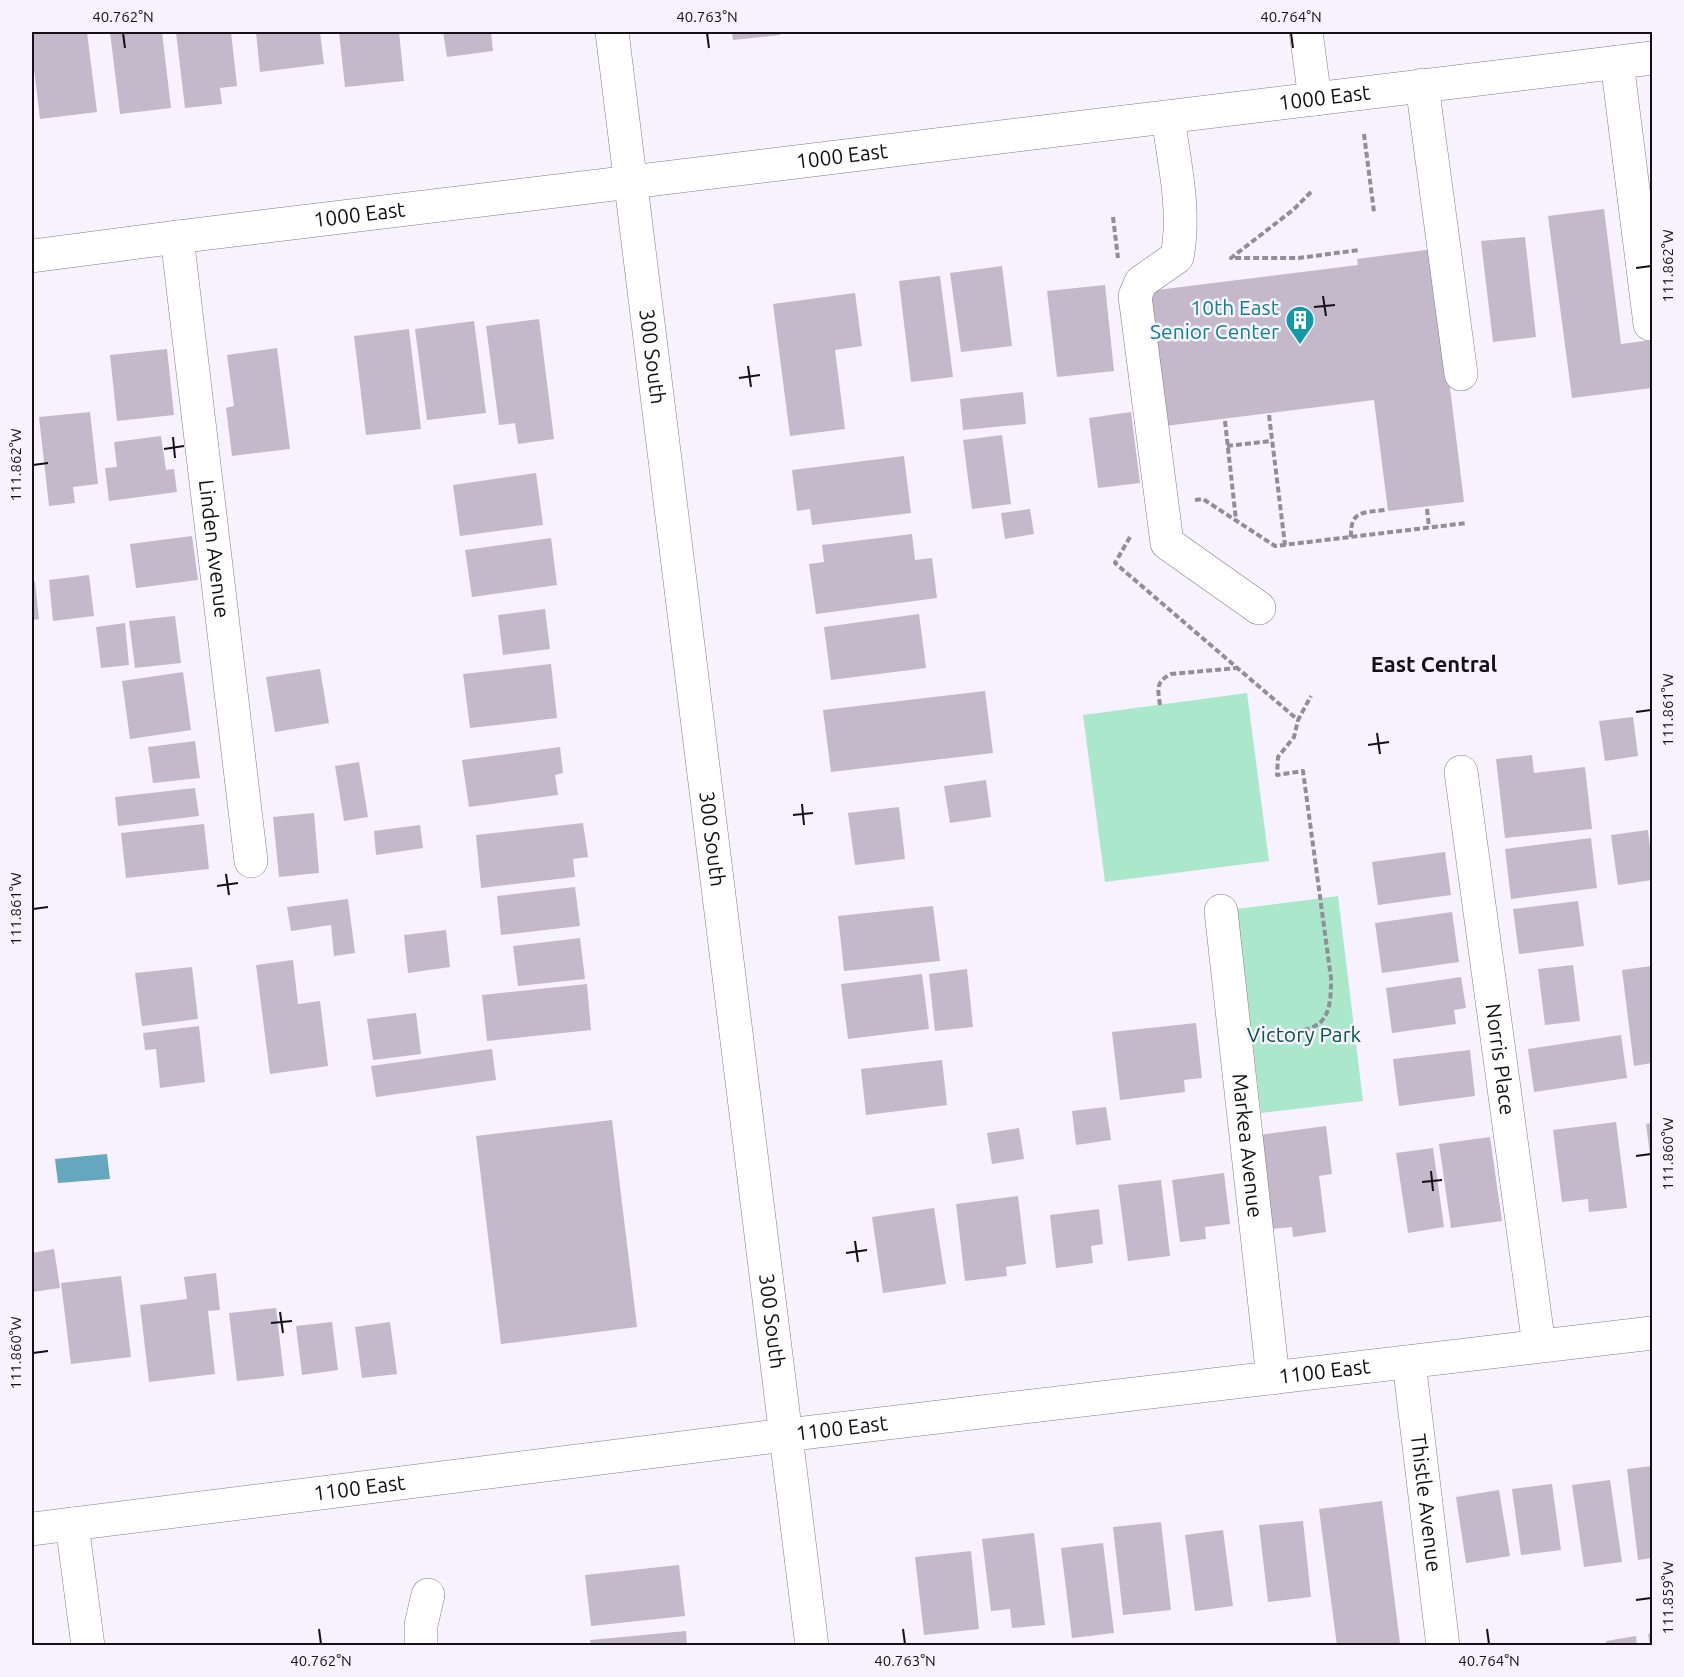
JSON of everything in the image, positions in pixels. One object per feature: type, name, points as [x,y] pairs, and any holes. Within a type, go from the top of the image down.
[{"type":"street","name":"300 South","points":[[612,32],[812,1646]]},
{"type":"street","points":[[1306,32],[1315,99]]},
{"type":"street","name":"1000 East","points":[[32,256],[1653,57]]},
{"type":"street","points":[[1617,62],[1650,324]]},
{"type":"street","points":[[1422,85],[1461,375]]},
{"type":"street","points":[[1168,117],[1180,208],[1181,238],[1177,257],[1141,282],[1135,297],[1167,543],[1259,608]]},
{"type":"street","name":"Linden Avenue","points":[[177,237],[251,861]]},
{"type":"street","name":"Norris Place","points":[[1461,772],[1539,1346]]},
{"type":"street","name":"Markea Avenue","points":[[1221,911],[1274,1378]]},
{"type":"street","name":"1100 East","points":[[32,1529],[786,1435],[1653,1333]]},
{"type":"street","name":"Thistle Avenue","points":[[1409,1362],[1443,1646]]},
{"type":"street","points":[[72,1524],[88,1646]]},
{"type":"street","points":[[421,1646],[421,1625],[428,1595]]},
{"type":"path","points":[[1364,134],[1374,212]]},
{"type":"path","points":[[1311,192],[1293,210],[1231,258],[1299,258],[1359,250]]},
{"type":"path","points":[[1269,415],[1285,545]]},
{"type":"path","points":[[1225,421],[1236,520]]},
{"type":"path","points":[[1227,446],[1272,441]]},
{"type":"path","points":[[1193,500],[1203,499],[1275,546],[1467,522]]},
{"type":"path","points":[[1427,509],[1429,527]]},
{"type":"path","points":[[1351,537],[1350,526],[1359,514],[1385,510]]},
{"type":"path","points":[[1160,705],[1159,685],[1162,678],[1171,674],[1238,668]]},
{"type":"path","points":[[1235,1039],[1303,1031],[1322,1022],[1329,1009],[1331,978],[1304,771],[1277,775],[1278,757],[1294,737],[1298,720]]},
{"type":"green space","points":[[1247,693],[1269,861],[1105,882],[1083,715]]},
{"type":"green space","name":"Victory Park","points":[[1338,896],[1363,1101],[1261,1113],[1237,909]]},
{"type":"water","points":[[107,1154],[110,1179],[58,1183],[55,1159]]},
{"type":"building","points":[[32,32],[87,32],[97,112],[40,119],[32,53]]},
{"type":"building","points":[[110,32],[162,32],[171,108],[120,114]]},
{"type":"building","points":[[176,32],[231,32],[237,86],[220,88],[222,104],[185,108]]},
{"type":"building","points":[[256,32],[320,32],[324,64],[260,72]]},
{"type":"building","points":[[339,32],[399,32],[404,81],[345,87]]},
{"type":"building","points":[[443,32],[491,32],[493,51],[447,57]]},
{"type":"building","points":[[732,32],[780,32],[780,35],[733,40]]},
{"type":"building","points":[[1604,209],[1621,344],[1652,340],[1652,388],[1572,398],[1548,216]]},
{"type":"building","points":[[1525,237],[1536,337],[1493,342],[1481,241]]},
{"type":"building","name":"10th East Senior Center","points":[[1433,249],[1464,502],[1388,511],[1374,400],[1165,426],[1149,291],[1358,265],[1357,259]]},
{"type":"building","points":[[1002,266],[1012,346],[961,352],[950,273]]},
{"type":"building","points":[[940,276],[953,377],[911,382],[899,281]]},
{"type":"building","points":[[1105,285],[1114,371],[1057,377],[1047,291]]},
{"type":"building","points":[[855,293],[862,346],[835,350],[845,429],[790,436],[773,304]]},
{"type":"building","points":[[539,319],[554,439],[518,444],[515,423],[499,425],[486,326]]},
{"type":"building","points":[[474,321],[486,413],[427,420],[415,329]]},
{"type":"building","points":[[409,329],[421,429],[366,435],[354,336]]},
{"type":"building","points":[[277,348],[290,449],[232,456],[226,408],[234,406],[227,355]]},
{"type":"building","points":[[167,349],[174,415],[117,421],[110,355]]},
{"type":"building","points":[[1023,392],[1026,424],[963,430],[960,399]]},
{"type":"building","points":[[90,412],[98,484],[73,487],[75,503],[49,506],[39,417]]},
{"type":"building","points":[[1131,412],[1140,483],[1098,488],[1089,418]]},
{"type":"building","points":[[1002,435],[1011,504],[972,509],[963,440]]},
{"type":"building","points":[[161,436],[166,470],[174,469],[177,492],[109,501],[105,468],[117,467],[114,442]]},
{"type":"building","points":[[904,456],[911,513],[812,525],[810,509],[797,511],[792,470]]},
{"type":"building","points":[[536,473],[543,525],[460,536],[453,485]]},
{"type":"building","points":[[1030,509],[1034,534],[1005,539],[1001,513]]},
{"type":"building","points":[[912,534],[915,560],[932,558],[937,598],[816,614],[809,564],[824,562],[822,545]]},
{"type":"building","points":[[192,536],[198,580],[136,588],[130,544]]},
{"type":"building","points":[[551,538],[557,585],[472,597],[465,550]]},
{"type":"building","points":[[89,575],[94,616],[53,621],[49,580]]},
{"type":"building","points":[[32,582],[35,582],[39,619],[32,620]]},
{"type":"building","points":[[545,609],[550,649],[503,655],[498,615]]},
{"type":"building","points":[[919,614],[926,668],[831,680],[824,627]]},
{"type":"building","points":[[175,616],[181,663],[135,668],[129,621]]},
{"type":"building","points":[[125,623],[129,665],[101,668],[96,627]]},
{"type":"building","points":[[551,664],[557,718],[470,728],[463,674]]},
{"type":"building","points":[[320,669],[329,723],[275,732],[266,677]]},
{"type":"building","points":[[183,672],[191,730],[130,739],[122,681]]},
{"type":"building","points":[[985,691],[993,753],[831,772],[823,710]]},
{"type":"building","points":[[1633,717],[1638,756],[1605,761],[1599,721]]},
{"type":"building","points":[[195,741],[200,778],[153,783],[148,747]]},
{"type":"building","points":[[560,747],[563,773],[555,775],[558,795],[469,807],[462,760]]},
{"type":"building","points":[[1532,755],[1534,773],[1585,767],[1592,829],[1505,838],[1496,759]]},
{"type":"building","points":[[359,762],[368,817],[344,821],[335,766]]},
{"type":"building","points":[[986,780],[991,817],[950,823],[944,786]]},
{"type":"building","points":[[195,788],[199,816],[118,826],[115,797]]},
{"type":"building","points":[[899,807],[905,859],[855,865],[848,813]]},
{"type":"building","points":[[314,813],[319,873],[279,877],[273,817]]},
{"type":"building","points":[[583,823],[588,857],[573,859],[575,877],[481,888],[476,835]]},
{"type":"building","points":[[204,824],[209,869],[126,878],[121,833]]},
{"type":"building","points":[[420,825],[423,848],[376,855],[374,831]]},
{"type":"building","points":[[1648,830],[1652,880],[1618,885],[1611,835]]},
{"type":"building","points":[[1591,838],[1597,888],[1511,899],[1505,849]]},
{"type":"building","points":[[1445,852],[1451,895],[1378,905],[1372,862]]},
{"type":"building","points":[[575,887],[580,926],[501,935],[497,896]]},
{"type":"building","points":[[348,899],[355,953],[334,956],[331,925],[291,931],[287,907]]},
{"type":"building","points":[[1578,901],[1584,946],[1519,954],[1513,909]]},
{"type":"building","points":[[933,906],[940,961],[844,971],[838,916]]},
{"type":"building","points":[[1452,912],[1459,962],[1382,973],[1375,923]]},
{"type":"building","points":[[446,930],[450,967],[408,973],[404,935]]},
{"type":"building","points":[[580,938],[585,979],[518,986],[513,946]]},
{"type":"building","points":[[293,960],[298,1004],[320,1001],[328,1066],[270,1074],[256,965]]},
{"type":"building","points":[[1573,965],[1580,1021],[1545,1025],[1538,969]]},
{"type":"building","points":[[1652,966],[1652,1063],[1634,1066],[1622,970]]},
{"type":"building","points":[[192,967],[198,1019],[142,1026],[135,973]]},
{"type":"building","points":[[967,969],[973,1027],[935,1031],[929,974]]},
{"type":"building","points":[[922,974],[929,1029],[848,1039],[841,984]]},
{"type":"building","points":[[1461,977],[1466,1008],[1454,1010],[1456,1024],[1392,1033],[1386,988]]},
{"type":"building","points":[[587,984],[591,1030],[487,1041],[482,995]]},
{"type":"building","points":[[416,1013],[421,1054],[373,1060],[367,1019]]},
{"type":"building","points":[[1196,1023],[1202,1078],[1184,1080],[1185,1092],[1120,1100],[1112,1032]]},
{"type":"building","points":[[199,1026],[205,1082],[160,1088],[156,1049],[145,1050],[143,1033]]},
{"type":"building","points":[[1621,1035],[1627,1078],[1534,1092],[1528,1049]]},
{"type":"building","points":[[492,1049],[496,1080],[376,1097],[371,1066]]},
{"type":"building","points":[[1470,1050],[1475,1096],[1399,1106],[1393,1059]]},
{"type":"building","points":[[942,1060],[947,1105],[866,1115],[861,1069]]},
{"type":"building","points":[[1106,1107],[1111,1140],[1076,1145],[1072,1111]]},
{"type":"building","points":[[612,1120],[637,1327],[501,1344],[476,1136]]},
{"type":"building","points":[[1616,1122],[1627,1208],[1589,1212],[1588,1199],[1562,1202],[1553,1130]]},
{"type":"building","points":[[1652,1123],[1652,1162],[1651,1162],[1646,1124]]},
{"type":"building","points":[[1326,1126],[1332,1174],[1319,1176],[1326,1232],[1293,1237],[1292,1227],[1271,1229],[1258,1135]]},
{"type":"building","points":[[1019,1128],[1024,1159],[992,1164],[987,1133]]},
{"type":"building","points":[[1490,1137],[1502,1221],[1451,1228],[1439,1144]]},
{"type":"building","points":[[1433,1148],[1444,1227],[1408,1233],[1396,1153]]},
{"type":"building","points":[[1224,1173],[1230,1224],[1205,1227],[1206,1239],[1180,1242],[1172,1180]]},
{"type":"building","points":[[1161,1180],[1170,1256],[1128,1261],[1118,1185]]},
{"type":"building","points":[[1018,1196],[1026,1264],[1006,1267],[1007,1276],[965,1281],[956,1204]]},
{"type":"building","points":[[934,1208],[946,1284],[883,1293],[872,1217]]},
{"type":"building","points":[[1099,1209],[1103,1244],[1091,1246],[1093,1263],[1056,1268],[1050,1215]]},
{"type":"building","points":[[54,1249],[60,1288],[32,1292],[32,1253]]},
{"type":"building","points":[[216,1273],[220,1310],[208,1311],[215,1374],[149,1382],[140,1305],[187,1299],[184,1277]]},
{"type":"building","points":[[121,1276],[131,1357],[71,1364],[61,1283]]},
{"type":"building","points":[[276,1308],[284,1376],[237,1381],[229,1313]]},
{"type":"building","points":[[332,1322],[338,1370],[302,1375],[296,1326]]},
{"type":"building","points":[[390,1322],[397,1374],[362,1378],[355,1327]]},
{"type":"building","points":[[1652,1466],[1652,1558],[1638,1560],[1627,1469]]},
{"type":"building","points":[[1610,1480],[1622,1562],[1584,1567],[1572,1485]]},
{"type":"building","points":[[1552,1484],[1561,1550],[1521,1555],[1512,1489]]},
{"type":"building","points":[[1499,1490],[1510,1556],[1466,1563],[1456,1497]]},
{"type":"building","points":[[1382,1501],[1400,1643],[1381,1646],[1337,1646],[1319,1509]]},
{"type":"building","points":[[1303,1521],[1311,1597],[1268,1602],[1259,1525]]},
{"type":"building","points":[[1161,1522],[1171,1610],[1123,1615],[1113,1527]]},
{"type":"building","points":[[1223,1530],[1233,1606],[1195,1611],[1185,1535]]},
{"type":"building","points":[[1034,1533],[1045,1625],[1012,1628],[1010,1609],[991,1611],[982,1539]]},
{"type":"building","points":[[1103,1543],[1114,1633],[1072,1638],[1061,1548]]},
{"type":"building","points":[[971,1551],[979,1629],[924,1635],[915,1557]]},
{"type":"building","points":[[679,1565],[685,1616],[591,1626],[585,1575]]},
{"type":"building","points":[[686,1631],[687,1646],[591,1646],[590,1640]]},
{"type":"building","points":[[1652,1633],[1652,1646],[1650,1646],[1648,1634]]},
{"type":"building","points":[[1636,1636],[1637,1646],[1607,1646],[1606,1641]]},
{"type":"place","name":"10th East Senior Center","points":[[1300,346]]},
{"type":"district","name":"East Central","points":[[1434,664]]}]
